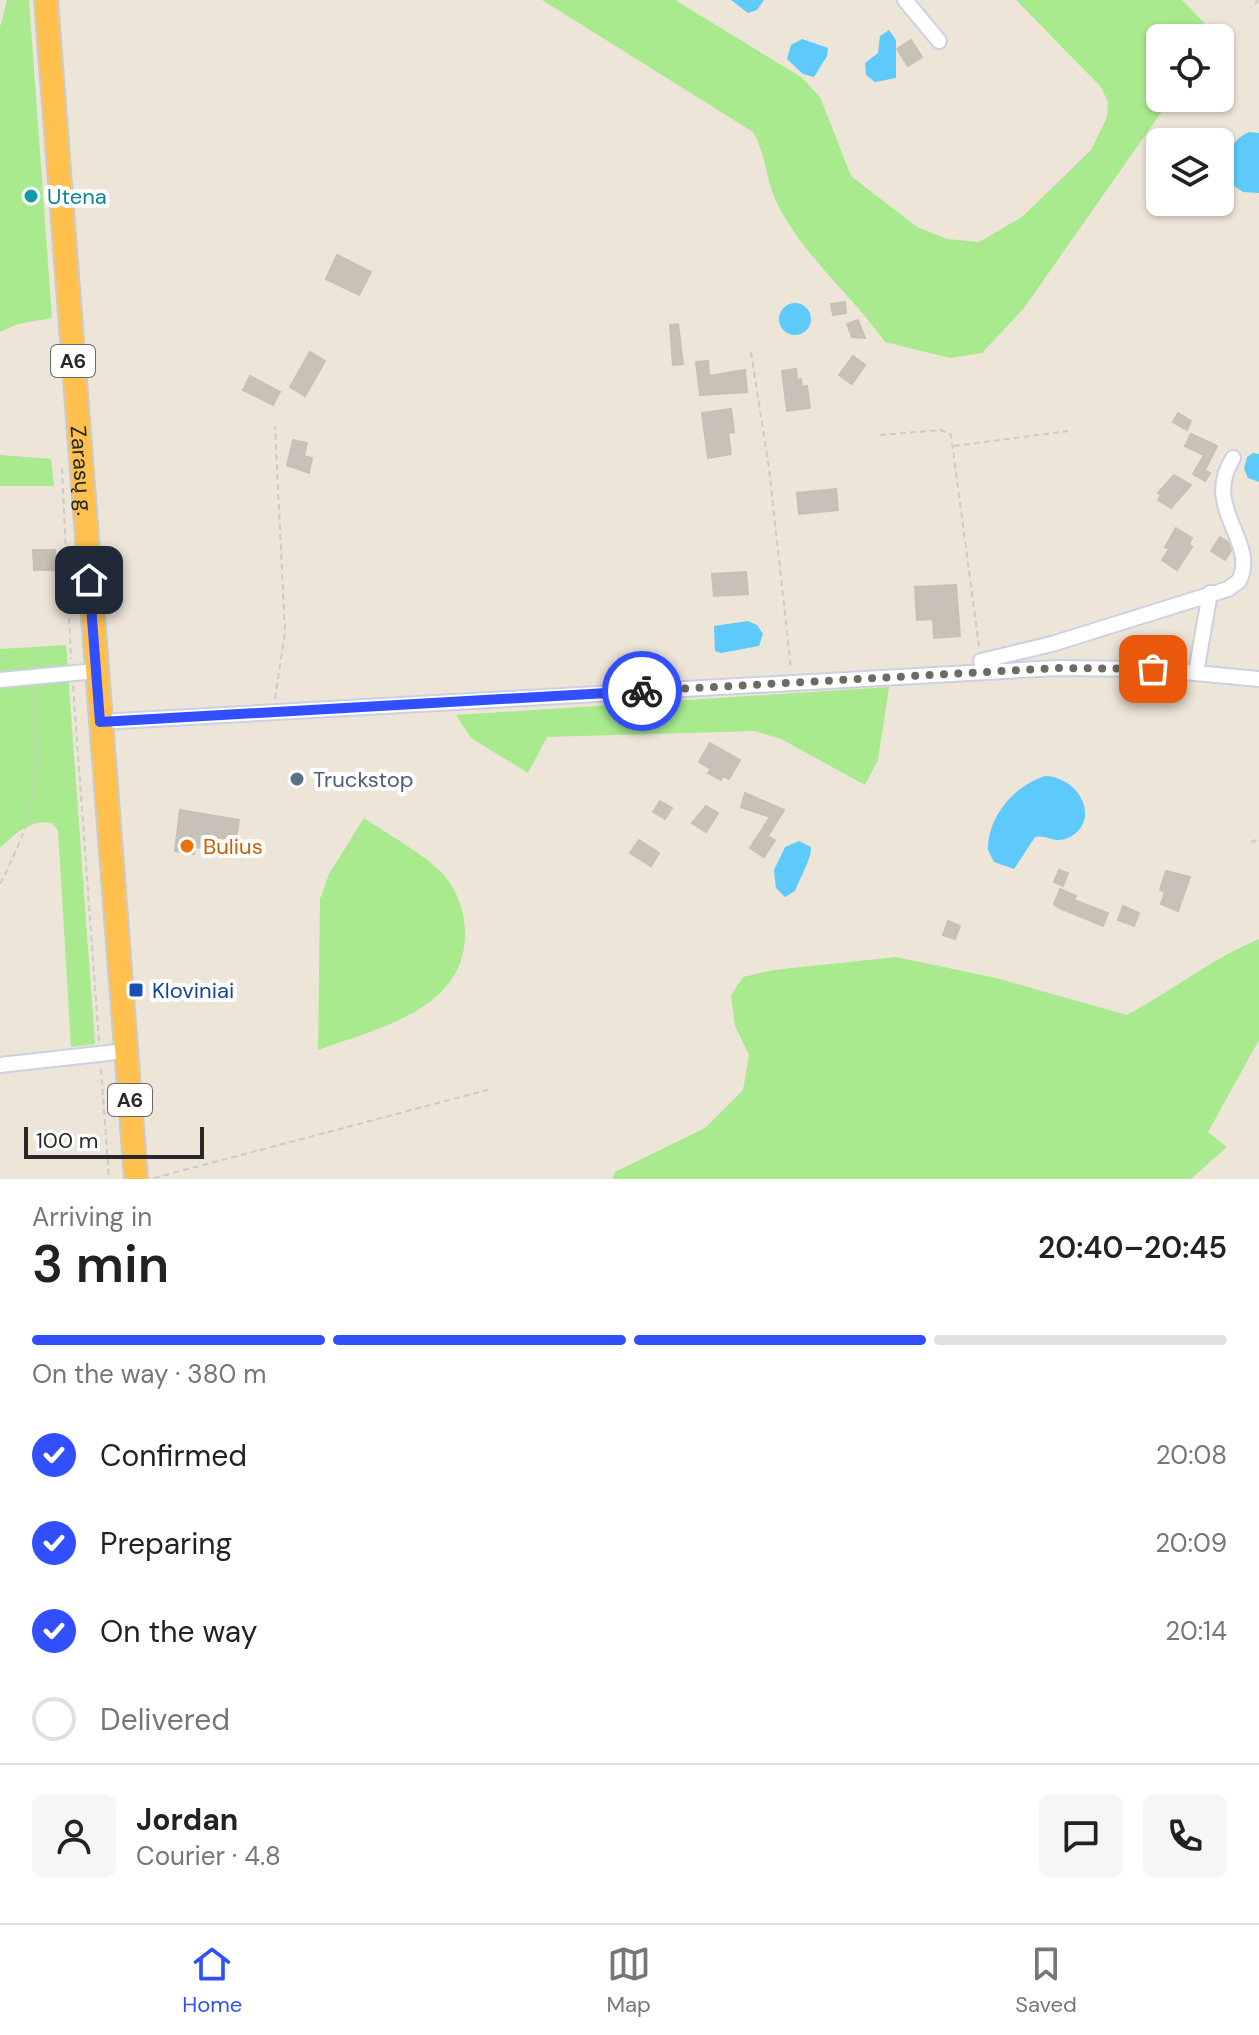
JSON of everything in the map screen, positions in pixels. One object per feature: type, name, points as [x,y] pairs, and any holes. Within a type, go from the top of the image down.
[{"type":"highway","name":"Zarasų g.","points":[[46,0],[136,1179]]},
{"type":"street","points":[[905,0],[939,41]]},
{"type":"street","points":[[981,661],[1052,644],[1228,589],[1243,573],[1238,541],[1222,495],[1222,476],[1233,458]]},
{"type":"street","points":[[1196,672],[1210,593]]},
{"type":"street","points":[[100,722],[1057,668],[1196,672],[1259,679]]},
{"type":"street","points":[[0,680],[96,671]]},
{"type":"street","points":[[0,1065],[126,1051]]},
{"type":"path","points":[[1255,4],[1258,0]]},
{"type":"path","points":[[751,352],[769,468],[792,682]]},
{"type":"path","points":[[273,712],[285,632],[275,426]]},
{"type":"path","points":[[880,435],[941,430],[951,435],[981,661]]},
{"type":"path","points":[[952,446],[1068,431]]},
{"type":"path","points":[[62,468],[72,672],[109,1179]]},
{"type":"path","points":[[0,884],[25,832],[38,789],[40,760],[32,676]]},
{"type":"path","points":[[1251,842],[1259,839]]},
{"type":"path","points":[[149,1179],[491,1089]]},
{"type":"green space","points":[[7,0],[29,0],[52,318],[18,324],[0,332],[0,27]]},
{"type":"green space","points":[[542,0],[675,0],[801,77],[820,97],[851,176],[917,227],[947,239],[979,242],[1022,217],[1091,150],[1107,117],[1108,102],[1101,87],[1016,0],[1182,0],[1205,24],[1146,24],[1146,112],[1161,112],[1150,128],[1146,128],[1146,134],[1024,308],[982,353],[950,358],[885,342],[790,226],[771,189],[753,132]]},
{"type":"green space","points":[[0,455],[51,459],[54,486],[0,486]]},
{"type":"green space","points":[[66,645],[95,1044],[71,1047],[58,830],[52,823],[30,825],[0,848],[0,649]]},
{"type":"green space","points":[[889,687],[878,760],[865,785],[781,739],[755,731],[547,737],[528,773],[471,738],[456,715]]},
{"type":"green space","points":[[364,818],[444,875],[458,897],[465,938],[460,963],[449,983],[432,1000],[389,1025],[318,1050],[320,899],[329,874]]},
{"type":"green space","points":[[1259,939],[1259,1040],[1208,1132],[1227,1147],[1191,1179],[612,1179],[615,1172],[705,1128],[743,1090],[749,1055],[735,1026],[731,995],[743,977],[774,970],[896,957],[996,978],[1127,1015],[1224,956]]},
{"type":"water","points":[[731,0],[764,0],[757,10],[748,13]]},
{"type":"water","points":[[889,30],[896,40],[896,78],[875,82],[866,75],[865,63],[878,53],[880,36]]},
{"type":"water","points":[[802,39],[828,48],[827,56],[814,77],[803,74],[787,59],[791,45]]},
{"type":"water","points":[[1249,132],[1259,133],[1259,193],[1243,192],[1234,186],[1234,144]]},
{"type":"water","points":[[795,303],[807,307],[811,319],[807,331],[795,335],[783,331],[779,319],[783,307]]},
{"type":"water","points":[[1253,453],[1259,454],[1259,482],[1248,478],[1244,469],[1247,457]]},
{"type":"water","points":[[748,621],[757,625],[763,634],[759,646],[721,653],[715,651],[714,626]]},
{"type":"water","points":[[1045,776],[1058,778],[1078,793],[1085,813],[1083,823],[1077,832],[1065,839],[1035,837],[1014,869],[994,862],[988,850],[989,837],[998,814],[1013,795]]},
{"type":"water","points":[[799,841],[811,847],[809,857],[795,891],[785,897],[776,888],[774,870],[785,847]]},
{"type":"building","points":[[911,40],[922,57],[908,66],[897,49]]},
{"type":"building","points":[[337,255],[371,272],[359,295],[326,279]]},
{"type":"building","points":[[845,302],[846,313],[833,315],[831,304]]},
{"type":"building","points":[[858,320],[865,338],[852,337],[847,324]]},
{"type":"building","points":[[678,324],[683,364],[673,365],[670,325]]},
{"type":"building","points":[[310,352],[325,361],[305,396],[290,387]]},
{"type":"building","points":[[853,356],[865,365],[852,384],[839,375]]},
{"type":"building","points":[[708,361],[709,376],[745,370],[747,392],[700,395],[696,362]]},
{"type":"building","points":[[796,369],[797,380],[801,379],[802,387],[807,386],[810,408],[787,411],[782,371]]},
{"type":"building","points":[[250,376],[280,392],[273,405],[243,390]]},
{"type":"building","points":[[731,409],[734,432],[728,433],[731,454],[708,458],[702,413]]},
{"type":"building","points":[[1178,413],[1191,421],[1187,430],[1173,422]]},
{"type":"building","points":[[1191,434],[1217,446],[1205,470],[1210,473],[1205,481],[1193,474],[1204,455],[1185,446]]},
{"type":"building","points":[[293,440],[307,443],[304,456],[312,458],[309,473],[287,465]]},
{"type":"building","points":[[1174,475],[1191,485],[1171,508],[1158,500],[1161,495],[1158,493]]},
{"type":"building","points":[[836,489],[838,510],[799,514],[797,493]]},
{"type":"building","points":[[1176,528],[1192,538],[1189,544],[1192,547],[1177,570],[1162,560],[1169,549],[1165,547]]},
{"type":"building","points":[[1220,537],[1228,542],[1231,551],[1225,560],[1211,551]]},
{"type":"building","points":[[33,550],[55,550],[56,570],[34,570]]},
{"type":"building","points":[[746,572],[748,594],[714,596],[712,574]]},
{"type":"building","points":[[956,585],[960,636],[934,638],[933,619],[917,620],[915,587]]},
{"type":"building","points":[[710,743],[740,760],[729,779],[723,776],[721,780],[708,773],[711,769],[699,762]]},
{"type":"building","points":[[745,793],[784,810],[768,836],[775,840],[764,857],[750,848],[770,817],[741,807]]},
{"type":"building","points":[[660,801],[672,808],[665,819],[653,812]]},
{"type":"building","points":[[706,806],[718,813],[706,832],[692,823]]},
{"type":"building","points":[[180,810],[239,820],[234,852],[195,847],[194,854],[175,851]]},
{"type":"building","points":[[639,840],[659,853],[651,866],[630,853]]},
{"type":"building","points":[[1059,870],[1068,873],[1063,886],[1054,882]]},
{"type":"building","points":[[1166,871],[1190,877],[1178,911],[1161,904],[1165,892],[1160,890]]},
{"type":"building","points":[[1060,889],[1076,896],[1074,900],[1108,913],[1103,926],[1057,907],[1054,904]]},
{"type":"building","points":[[1123,906],[1139,913],[1134,926],[1118,920]]},
{"type":"building","points":[[948,921],[960,926],[955,939],[943,935]]},
{"type":"way so far","points":[[642,691],[1057,668],[1153,669]]},
{"type":"place","name":"Utena","points":[[31,196]]},
{"type":"place","name":"Truckstop","points":[[297,779]]},
{"type":"place","name":"Bulius","points":[[187,846]]},
{"type":"place","name":"Kloviniai","points":[[136,990]]},
{"type":"route","points":[[89,580],[100,722],[642,691]]}]
